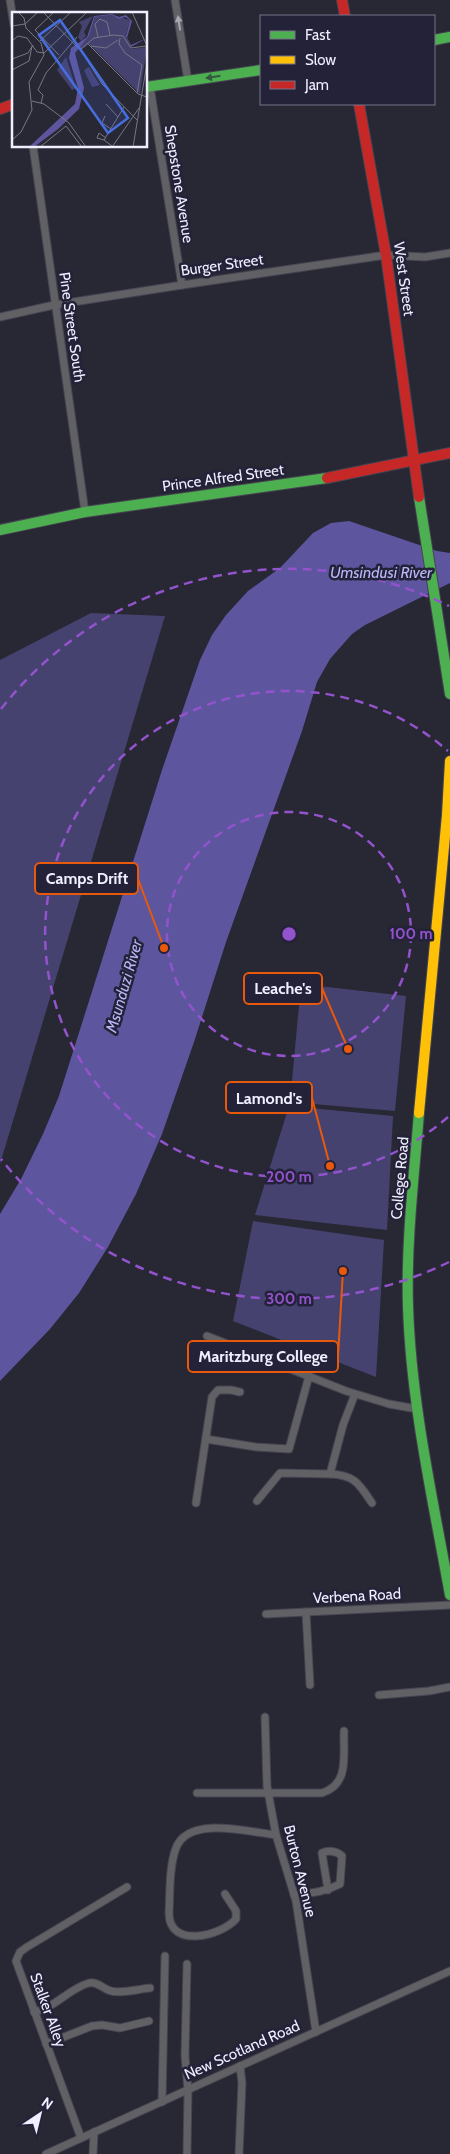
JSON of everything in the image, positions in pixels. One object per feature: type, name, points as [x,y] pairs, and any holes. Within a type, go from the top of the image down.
[{"type":"street","points":[[176,0],[188,81]]},
{"type":"street","points":[[342,0],[345,15]]},
{"type":"street","points":[[435,40],[450,37]]},
{"type":"street","points":[[148,87],[260,70]]},
{"type":"street","name":"Shepstone Avenue","points":[[148,87],[182,285]]},
{"type":"street","points":[[0,109],[12,105]]},
{"type":"street","name":"West Street","points":[[359,105],[386,254],[414,459]]},
{"type":"street","name":"Pine Street South","points":[[33,148],[84,512]]},
{"type":"street","name":"Burger Street","points":[[0,317],[54,305],[386,254],[425,256],[450,253]]},
{"type":"street","name":"Prince Alfred Street","points":[[0,530],[84,512],[345,475],[414,459],[450,453]]},
{"type":"street","points":[[414,459],[434,598],[446,640],[450,694]]},
{"type":"street","name":"College Road","points":[[450,761],[447,815],[422,1077],[409,1262],[408,1322],[417,1409],[450,1595]]},
{"type":"street","points":[[207,1336],[355,1394],[417,1409]]},
{"type":"street","points":[[206,1438],[256,1447],[289,1449],[309,1376]]},
{"type":"street","points":[[196,1503],[212,1397],[215,1392],[223,1390],[240,1392]]},
{"type":"street","points":[[330,1474],[343,1425],[355,1394]]},
{"type":"street","points":[[257,1501],[280,1473],[350,1476],[372,1503]]},
{"type":"street","name":"Verbena Road","points":[[266,1614],[450,1605]]},
{"type":"street","points":[[306,1612],[310,1685]]},
{"type":"street","points":[[379,1695],[430,1691],[450,1686]]},
{"type":"street","name":"Burton Avenue","points":[[265,1717],[269,1793],[276,1835],[294,1895],[316,2032]]},
{"type":"street","points":[[197,1793],[322,1793],[337,1786],[343,1775],[344,1731]]},
{"type":"street","points":[[225,1894],[236,1911],[236,1919],[230,1926],[214,1933],[198,1936],[188,1936],[172,1929],[169,1914],[173,1864],[176,1849],[182,1838],[193,1831],[204,1828],[276,1835]]},
{"type":"street","points":[[294,1895],[328,1890],[340,1884],[342,1856],[327,1851],[322,1853],[322,1858],[328,1890]]},
{"type":"street","name":"Stalker Alley","points":[[81,2138],[16,1961],[20,1952],[126,1886]]},
{"type":"street","points":[[162,2102],[165,1956]]},
{"type":"street","points":[[186,2154],[188,2090],[185,2056],[187,1964]]},
{"type":"street","name":"New Scotland Road","points":[[46,2154],[450,1972]]},
{"type":"street","points":[[34,2012],[47,2010],[59,1999],[88,1984],[96,1984],[114,1992],[150,1988]]},
{"type":"street","points":[[46,2044],[96,2025],[120,2028],[150,2022]]},
{"type":"street","points":[[239,2154],[242,2084],[240,2066]]},
{"type":"street","points":[[93,2154],[94,2132]]},
{"type":"shaded area","points":[[91,613],[165,616],[0,1164],[0,660]]},
{"type":"shaded area","points":[[301,984],[406,996],[395,1111],[290,1102]]},
{"type":"shaded area","points":[[289,1106],[393,1116],[387,1230],[255,1215]]},
{"type":"shaded area","points":[[253,1221],[384,1240],[376,1377],[233,1321]]},
{"type":"water","points":[[349,521],[437,551],[450,553],[450,583],[365,625],[352,634],[330,659],[317,682],[302,731],[226,942],[162,1134],[136,1194],[108,1247],[79,1293],[50,1329],[0,1381],[0,1214],[21,1179],[59,1096],[162,770],[200,660],[212,635],[226,615],[248,591],[280,568],[313,533],[331,523]]},
{"type":"traffic: fast","points":[[435,40],[450,37]]},
{"type":"traffic: fast","points":[[148,87],[260,70]]},
{"type":"traffic: fast","points":[[0,530],[85,512],[327,478]]},
{"type":"traffic: fast","points":[[419,497],[450,694]]},
{"type":"traffic: fast","points":[[419,1113],[408,1258],[410,1342],[418,1415],[450,1595]]},
{"type":"traffic: slow","points":[[419,1113],[447,815],[450,761]]},
{"type":"traffic: jam","points":[[342,0],[345,15]]},
{"type":"traffic: jam","points":[[0,109],[12,105]]},
{"type":"traffic: jam","points":[[359,105],[386,255],[419,497]]},
{"type":"traffic: jam","points":[[327,478],[450,453]]},
{"type":"place","name":"Camps Drift","points":[[164,948]]},
{"type":"place","name":"Leache's","points":[[348,1049]]},
{"type":"place","name":"Lamond's","points":[[330,1166]]},
{"type":"place","name":"Maritzburg College","points":[[343,1271]]},
{"type":"water label","name":"Umsindusi River","points":[[381,572]]},
{"type":"water label","name":"Msunduzi River","points":[[124,986]]}]
